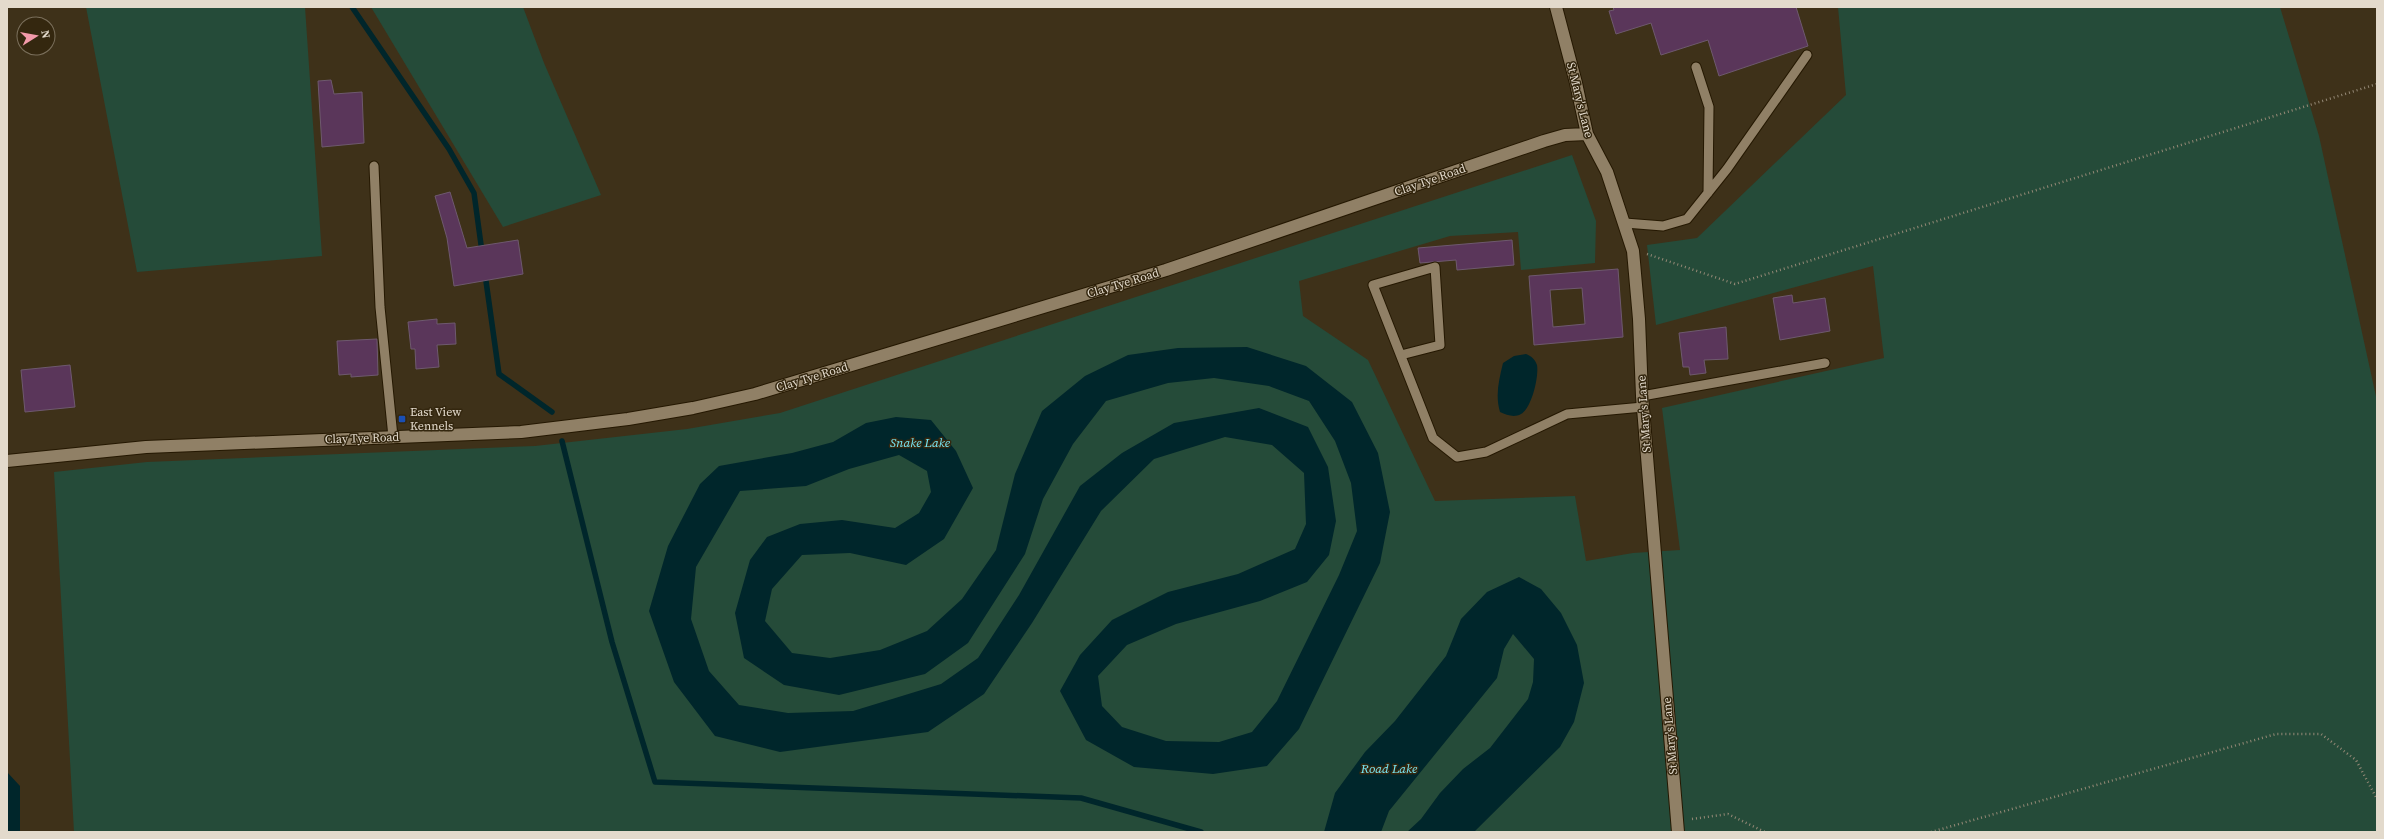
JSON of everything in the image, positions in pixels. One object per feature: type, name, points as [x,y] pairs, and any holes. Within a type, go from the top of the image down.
[{"type":"main road","name":"St Mary's Lane","points":[[1558,8],[1587,134],[1607,172],[1633,251],[1639,319],[1642,402],[1678,827]]},
{"type":"main road","name":"Clay Tye Road","points":[[7,461],[146,447],[521,432],[628,419],[686,409],[755,394],[1166,270],[1544,141],[1566,135],[1587,134]]},
{"type":"lane","points":[[1625,223],[1663,226],[1687,219],[1708,193],[1807,55]]},
{"type":"lane","points":[[1696,67],[1709,107],[1708,193]]},
{"type":"lane","points":[[374,166],[380,307],[393,437]]},
{"type":"lane","points":[[1401,355],[1440,345],[1435,267],[1373,285],[1433,438],[1457,457],[1486,452],[1567,414],[1642,402],[1826,363]]},
{"type":"path","points":[[1633,251],[1653,255],[1735,284],[2377,84]]},
{"type":"path","points":[[1931,832],[2276,734],[2321,734],[2356,760],[2377,799]]},
{"type":"path","points":[[1678,827],[1728,814],[1765,832]]},
{"type":"green space","points":[[86,7],[305,7],[322,256],[137,272]]},
{"type":"green space","points":[[371,7],[523,7],[544,63],[601,195],[503,227]]},
{"type":"green space","points":[[1838,7],[2280,7],[2319,136],[2377,401],[2377,832],[74,832],[54,472],[147,462],[535,446],[687,429],[780,413],[1572,155],[1596,221],[1595,263],[1521,270],[1518,232],[1450,236],[1299,281],[1303,316],[1368,360],[1435,501],[1575,496],[1586,561],[1633,553],[1680,550],[1662,408],[1884,358],[1873,266],[1656,325],[1647,245],[1697,238],[1846,95]]},
{"type":"water","name":"Snake Lake","points":[[1247,347],[1306,366],[1352,402],[1378,453],[1390,512],[1380,563],[1299,729],[1267,766],[1213,774],[1134,767],[1086,740],[1060,691],[1080,655],[1112,620],[1168,592],[1238,574],[1295,549],[1306,524],[1304,473],[1272,445],[1225,437],[1154,459],[1101,511],[1032,623],[984,694],[928,732],[780,752],[715,736],[674,682],[649,611],[668,546],[700,484],[719,466],[792,453],[833,442],[866,423],[896,417],[931,420],[956,451],[973,488],[944,539],[906,565],[850,553],[802,555],[772,589],[765,621],[792,653],[830,658],[880,650],[927,631],[962,599],[996,550],[1015,474],[1042,411],[1085,376],[1128,355],[1178,348]],"holes":[[[1214,378],[1269,386],[1309,401],[1335,441],[1351,483],[1357,531],[1339,575],[1277,701],[1252,732],[1219,742],[1166,741],[1122,727],[1102,706],[1098,676],[1127,645],[1176,624],[1260,601],[1307,582],[1329,555],[1336,521],[1328,467],[1308,427],[1259,408],[1174,423],[1122,453],[1080,486],[1019,595],[978,658],[941,684],[853,711],[788,713],[739,705],[709,671],[691,619],[696,567],[740,491],[806,486],[849,469],[899,455],[927,471],[931,492],[919,513],[895,528],[842,520],[800,524],[767,537],[750,560],[735,613],[744,658],[784,685],[839,695],[925,674],[968,643],[1025,554],[1043,499],[1073,444],[1106,401],[1168,383]]]},
{"type":"water","points":[[1526,354],[1533,358],[1537,365],[1537,376],[1534,391],[1525,411],[1518,415],[1508,415],[1500,412],[1498,400],[1499,381],[1503,363],[1514,356]]},
{"type":"water","name":"Road Lake","points":[[1519,577],[1541,589],[1561,613],[1577,645],[1584,683],[1574,722],[1560,747],[1474,832],[1407,832],[1421,819],[1440,793],[1463,769],[1490,748],[1528,699],[1533,682],[1534,659],[1513,634],[1504,649],[1497,678],[1389,811],[1381,832],[1324,832],[1335,793],[1365,752],[1395,721],[1446,656],[1461,619],[1487,592]]},
{"type":"water","points":[[7,772],[20,786],[20,832],[7,832]]},
{"type":"building","points":[[1613,7],[1796,7],[1808,46],[1719,76],[1708,40],[1661,55],[1651,23],[1616,34],[1609,11],[1614,10]]},
{"type":"building","points":[[331,80],[334,94],[362,92],[364,143],[322,147],[318,81]]},
{"type":"building","points":[[450,192],[467,248],[518,240],[523,274],[454,286],[447,238],[435,196]]},
{"type":"building","points":[[1512,240],[1514,265],[1457,270],[1456,260],[1420,263],[1418,248]]},
{"type":"building","points":[[1618,269],[1623,337],[1534,345],[1529,276]],"holes":[[[1582,288],[1585,324],[1553,327],[1550,290]]]},
{"type":"building","points":[[1792,295],[1793,303],[1825,298],[1830,331],[1780,340],[1773,298]]},
{"type":"building","points":[[437,319],[437,324],[455,323],[456,344],[437,345],[439,367],[416,369],[415,349],[411,349],[408,322]]},
{"type":"building","points":[[1726,327],[1728,359],[1704,360],[1706,373],[1690,375],[1689,367],[1683,367],[1679,333]]},
{"type":"building","points":[[377,339],[378,375],[351,377],[351,374],[339,375],[337,341]]},
{"type":"building","points":[[70,365],[75,407],[25,412],[21,370]]},
{"type":"waterway","points":[[352,7],[449,149],[474,193],[482,252]]},
{"type":"waterway","points":[[485,274],[499,374],[552,412]]},
{"type":"waterway","points":[[562,441],[612,642],[655,782],[1081,798],[1201,832]]},
{"type":"place","name":"East View Kennels","points":[[402,419]]}]
